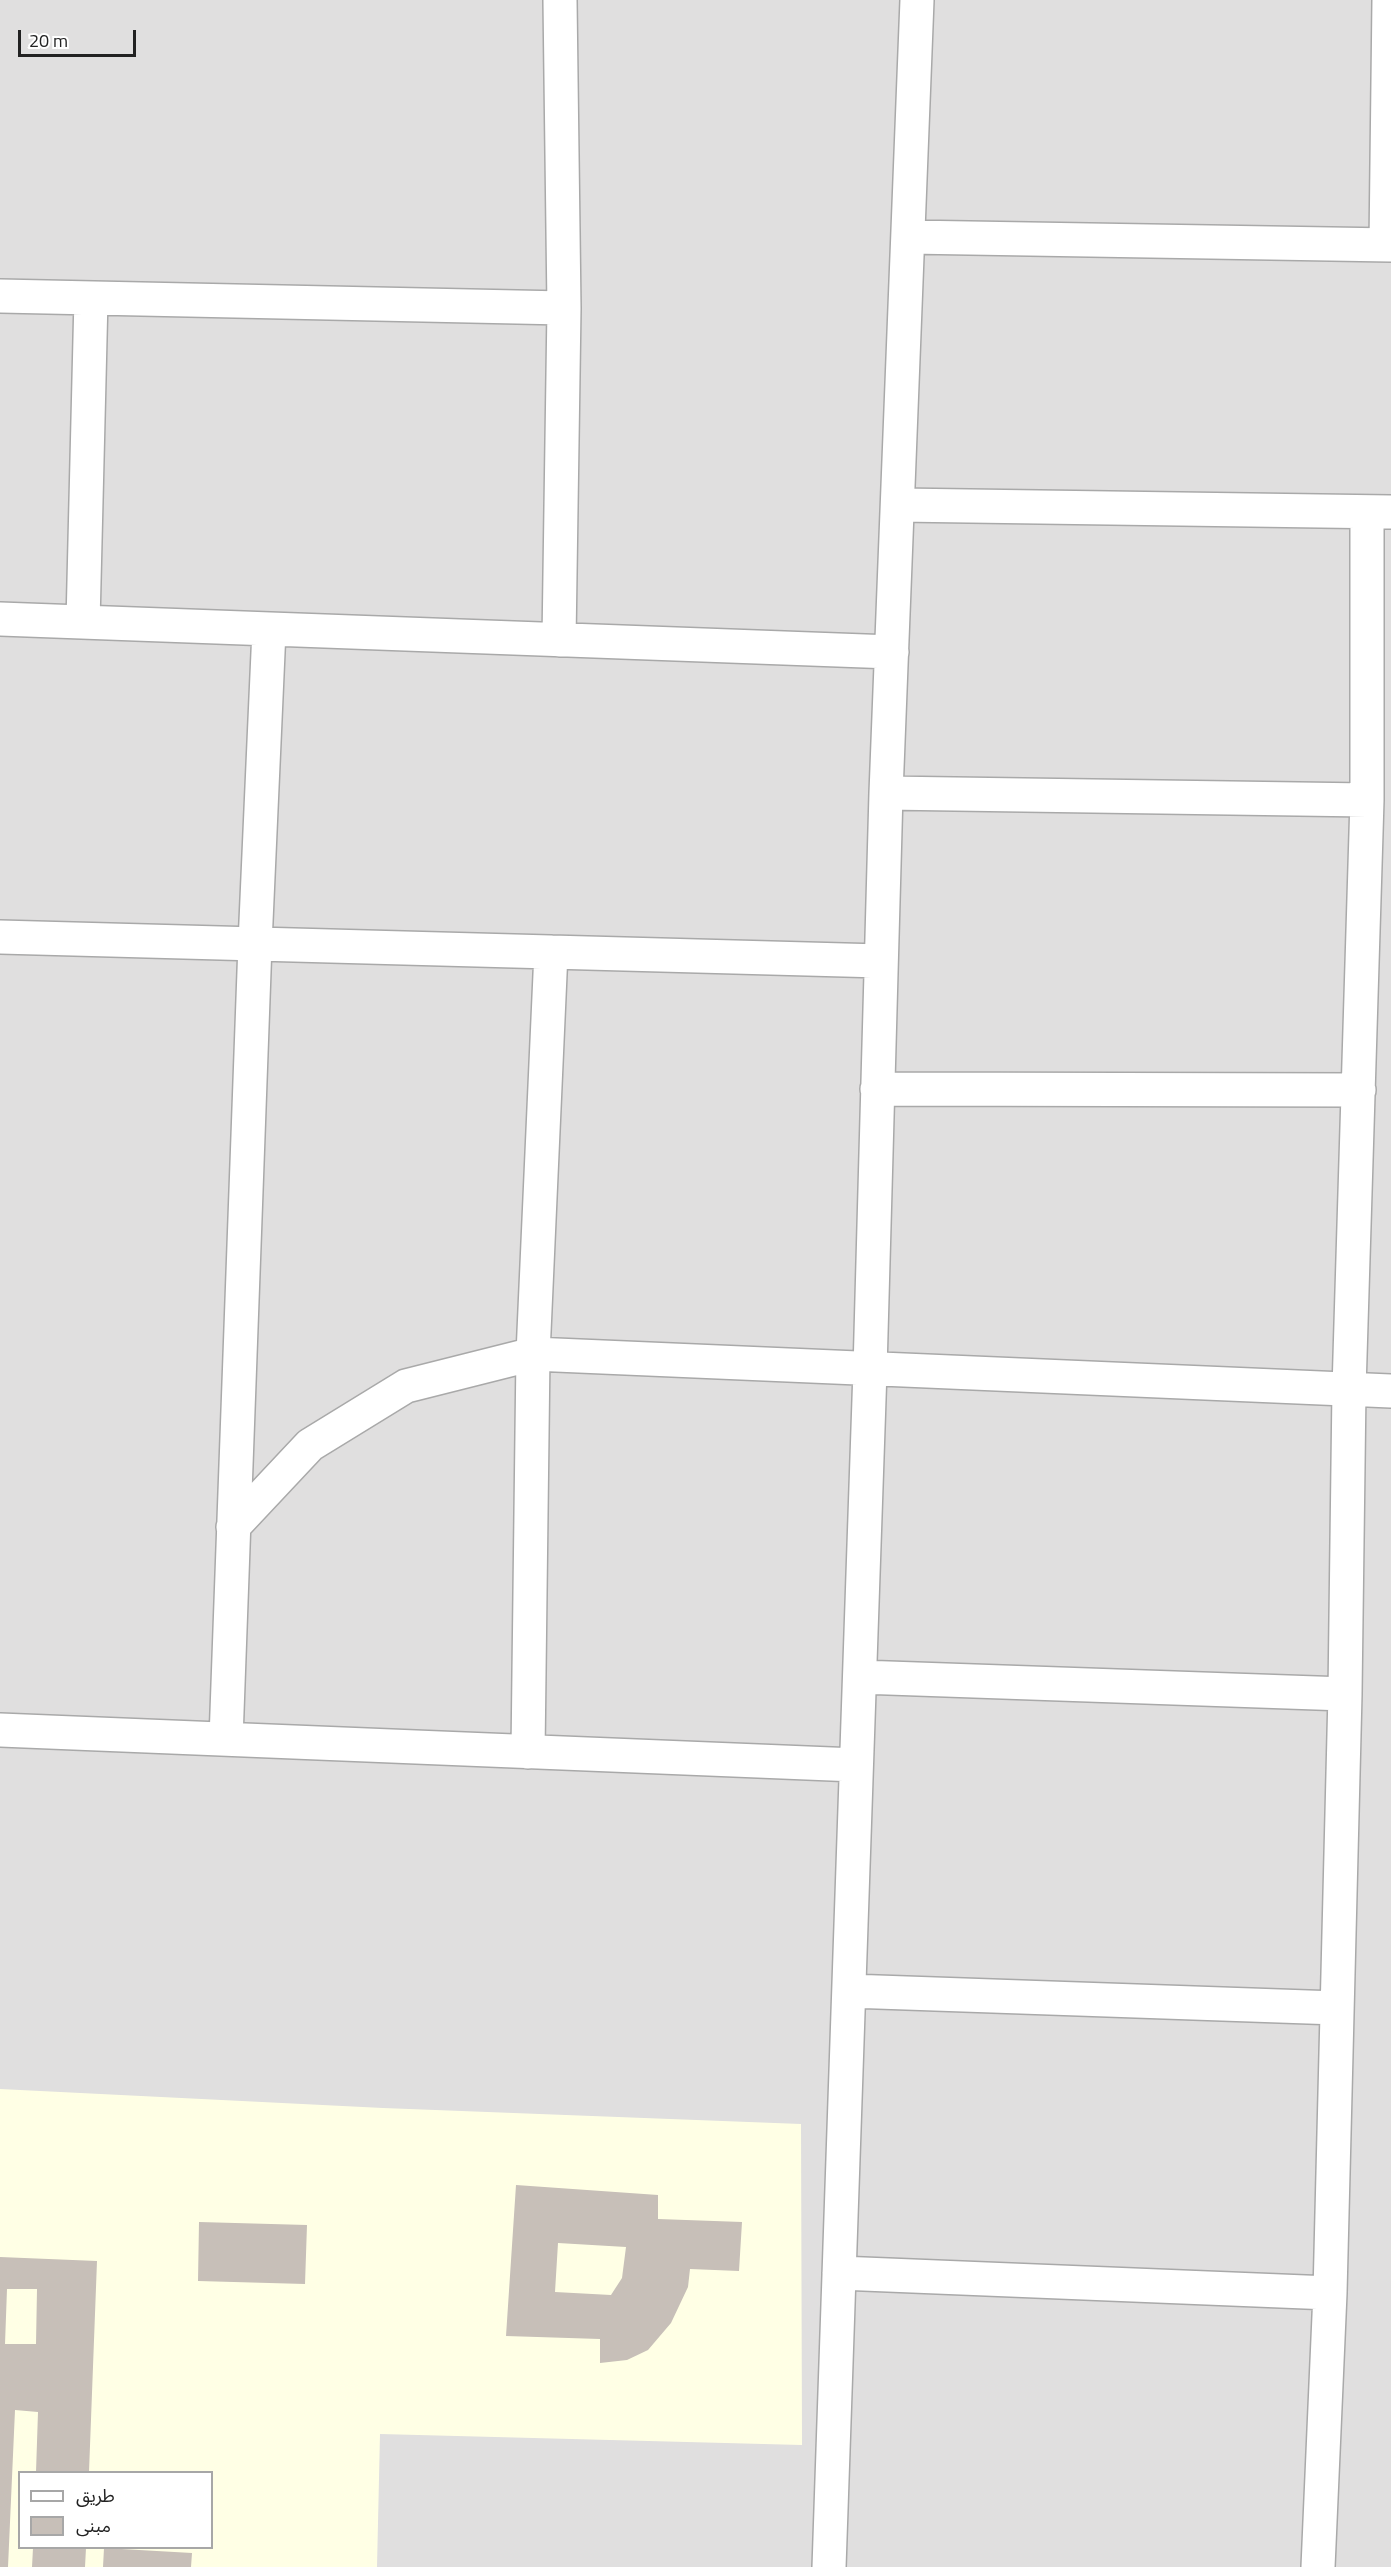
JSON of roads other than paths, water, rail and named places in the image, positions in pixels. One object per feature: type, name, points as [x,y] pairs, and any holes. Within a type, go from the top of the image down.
[{"type":"street","points":[[558,640],[564,308],[561,0]]},
{"type":"street","points":[[829,2567],[870,1370],[886,793],[917,0]]},
{"type":"street","points":[[909,237],[1388,245],[1389,0]]},
{"type":"street","points":[[0,296],[564,308]]},
{"type":"street","points":[[83,622],[90,298]]},
{"type":"street","points":[[899,505],[1379,512],[1367,800],[1349,1389],[1345,1694],[1330,2293],[1318,2567]]},
{"type":"street","points":[[0,619],[892,652]]},
{"type":"street","points":[[226,1739],[255,944],[269,630]]},
{"type":"street","points":[[886,793],[1367,800]]},
{"type":"street","points":[[0,937],[881,961]]},
{"type":"street","points":[[528,1752],[533,1354],[551,952]]},
{"type":"street","points":[[877,1089],[1359,1090]]},
{"type":"street","points":[[233,1527],[310,1445],[406,1386],[533,1354],[1391,1391]]},
{"type":"street","points":[[860,1677],[1345,1694]]},
{"type":"street","points":[[0,1730],[856,1766]]},
{"type":"street","points":[[849,1991],[1337,2008]]},
{"type":"street","points":[[839,2273],[1330,2293]]}]
